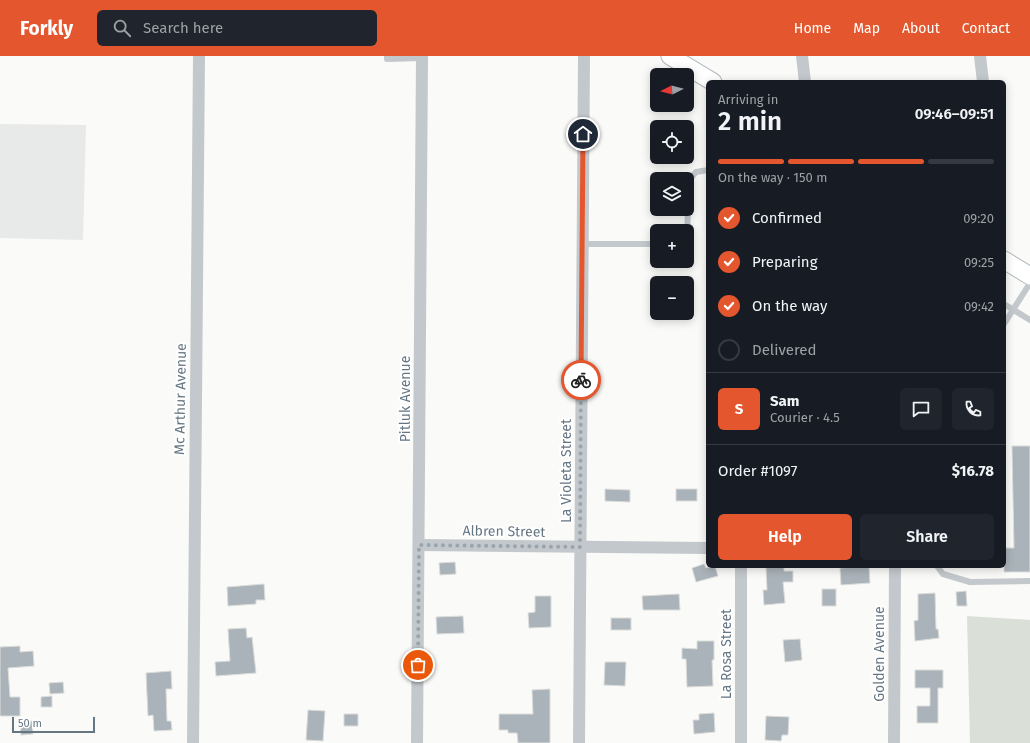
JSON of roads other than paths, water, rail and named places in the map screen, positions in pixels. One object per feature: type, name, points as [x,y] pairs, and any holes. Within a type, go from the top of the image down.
[{"type":"main road","points":[[670,56],[710,80]]},
{"type":"main road","points":[[1006,261],[1030,276]]},
{"type":"street","name":"Mc Arthur Avenue","points":[[193,743],[199,56]]},
{"type":"street","name":"La Violeta Street","points":[[579,743],[584,56]]},
{"type":"street","points":[[802,56],[805,80]]},
{"type":"street","points":[[980,56],[983,80]]},
{"type":"street","name":"Pitluk Avenue","points":[[417,743],[422,57]]},
{"type":"street","name":"Albren Street","points":[[419,545],[706,548]]},
{"type":"street","name":"La Rosa Street","points":[[741,568],[741,743]]},
{"type":"street","name":"Golden Avenue","points":[[894,743],[895,568]]},
{"type":"lane","points":[[387,56],[387,59],[422,57]]},
{"type":"lane","points":[[687,224],[689,180],[696,172],[706,170]]},
{"type":"lane","points":[[582,244],[650,244]]},
{"type":"lane","points":[[1006,321],[1030,283]]},
{"type":"lane","points":[[1006,305],[1030,320]]},
{"type":"lane","points":[[938,568],[943,574],[970,582],[1030,581]]}]
